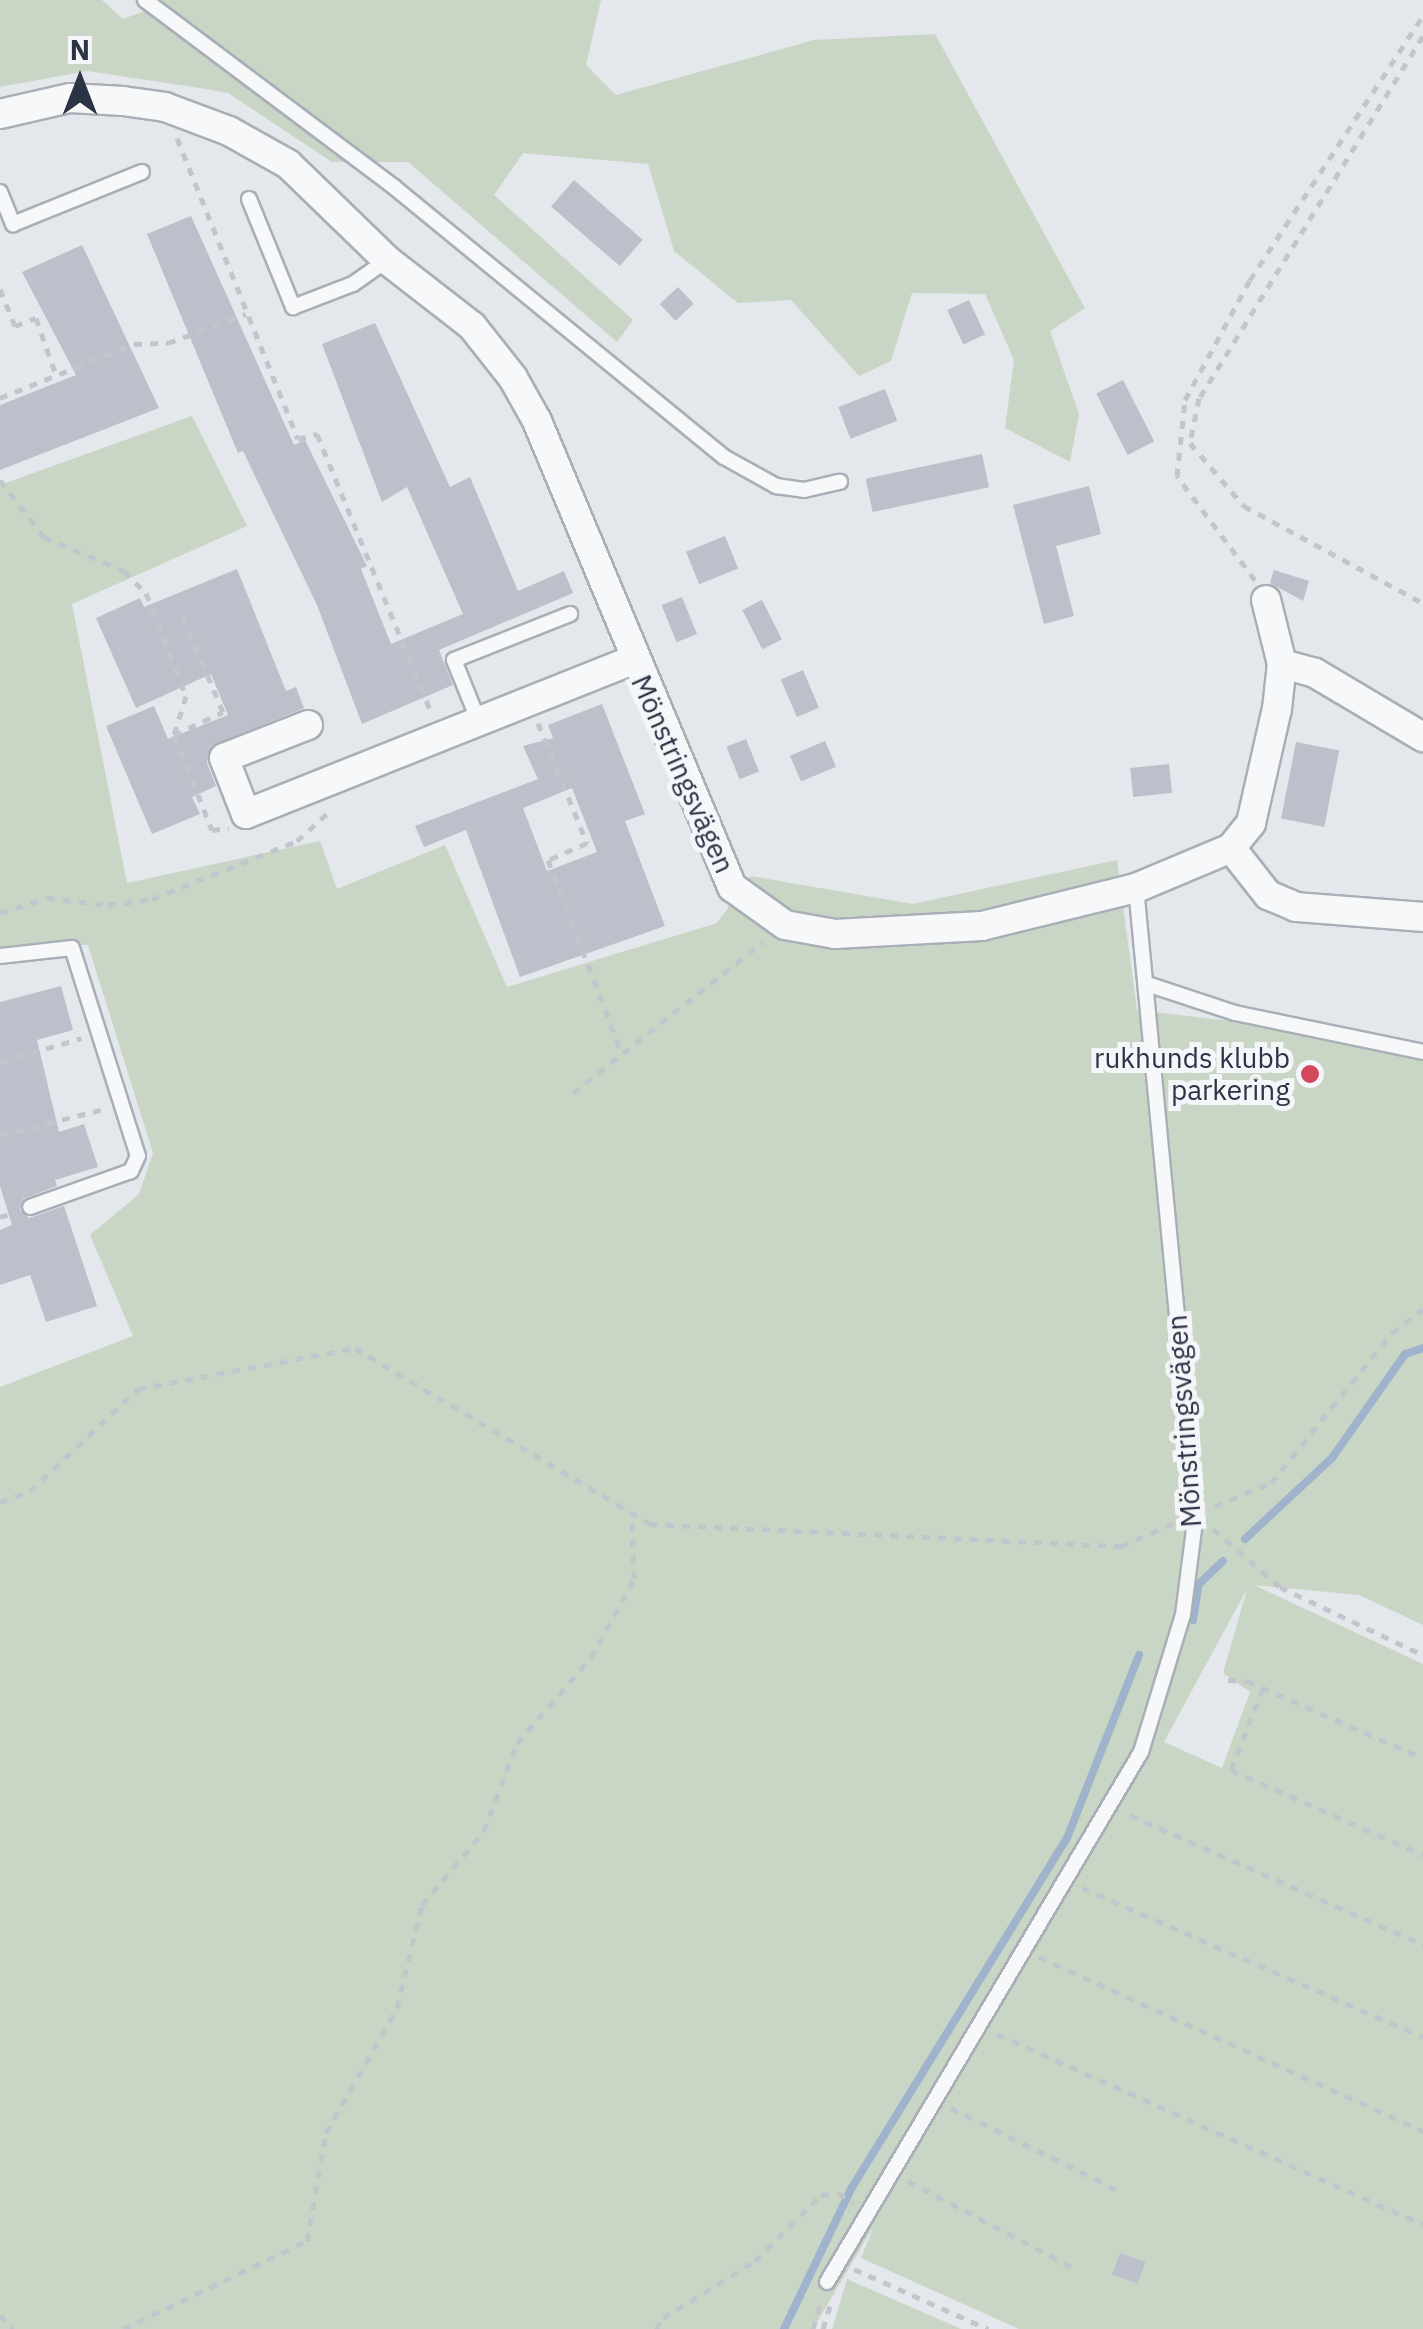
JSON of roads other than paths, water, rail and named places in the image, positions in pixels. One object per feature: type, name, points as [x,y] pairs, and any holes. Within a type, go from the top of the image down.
[{"type":"street","name":"Mönstringsvägen","points":[[0,114],[70,98],[165,107],[229,131],[288,164],[388,260],[472,326],[513,378],[593,542],[633,660],[732,887],[785,924],[835,934],[930,934],[1136,888],[1231,848]]},
{"type":"street","points":[[1266,600],[1282,664],[1250,823],[1231,848],[1268,896],[1296,907],[1423,917]]},
{"type":"street","name":"Mönstringsvägen","points":[[308,725],[224,758],[246,814],[633,660]]},
{"type":"street","points":[[1282,664],[1314,673],[1423,737]]},
{"type":"lane","points":[[145,0],[394,188],[724,457],[776,486],[804,490],[840,482]]},
{"type":"lane","points":[[0,192],[13,224],[142,172]]},
{"type":"lane","points":[[248,199],[292,307],[353,284],[388,260]]},
{"type":"lane","points":[[478,722],[454,660],[570,614]]},
{"type":"lane","name":"Mönstringsvägen","points":[[827,2282],[889,2171],[982,2026],[1141,1752],[1183,1616],[1196,1514],[1136,888]]},
{"type":"lane","points":[[0,956],[72,948],[138,1156],[131,1171],[30,1207]]},
{"type":"lane","points":[[1147,984],[1235,1013],[1423,1052]]},
{"type":"waterway","points":[[1245,1539],[1332,1458],[1405,1354],[1423,1348]]},
{"type":"waterway","points":[[1193,1620],[1199,1584],[1223,1561]]},
{"type":"waterway","points":[[784,2329],[851,2189],[1067,1838],[1139,1655]]},
{"type":"place","name":"rukhunds klubb parkering","points":[[1310,1074]]}]
